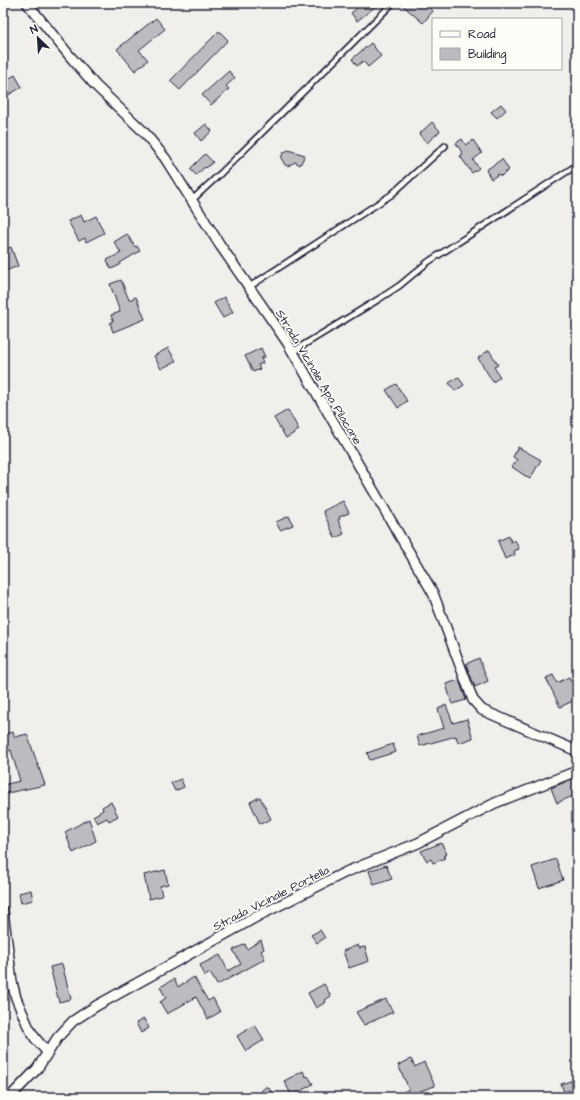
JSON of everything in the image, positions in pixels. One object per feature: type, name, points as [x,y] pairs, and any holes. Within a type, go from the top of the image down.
[{"type":"street","name":"Strada Vicinale Apa Pilacane","points":[[27,3],[95,85],[144,132],[165,158],[191,201],[292,352],[433,593],[473,700],[482,710],[577,751]]},
{"type":"street","name":"Strada Vicinale Portella","points":[[10,1097],[37,1069],[58,1037],[73,1021],[96,1006],[258,916],[346,872],[418,843],[495,803],[577,771]]},
{"type":"street","points":[[3,911],[12,982],[16,998],[28,1026],[35,1038],[48,1053]]},
{"type":"lane","points":[[191,201],[393,3]]},
{"type":"lane","points":[[249,287],[391,195],[445,146]]},
{"type":"lane","points":[[292,352],[399,286],[428,262],[577,165]]},
{"type":"building","points":[[363,3],[380,3],[357,21],[351,13]]},
{"type":"building","points":[[400,3],[423,3],[433,11],[423,23]]},
{"type":"building","points":[[156,18],[165,29],[139,50],[148,60],[135,71],[117,49]]},
{"type":"building","points":[[219,31],[228,40],[180,90],[170,81]]},
{"type":"building","points":[[371,43],[381,56],[368,67],[363,61],[357,66],[352,59]]},
{"type":"building","points":[[229,71],[235,78],[226,86],[229,89],[211,105],[202,95]]},
{"type":"building","points":[[15,75],[22,87],[3,98],[3,82]]},
{"type":"building","points":[[501,104],[506,110],[497,118],[491,112]]},
{"type":"building","points":[[432,122],[440,131],[427,143],[419,134]]},
{"type":"building","points":[[206,124],[212,131],[201,141],[195,133]]},
{"type":"building","points":[[462,139],[466,145],[473,140],[482,153],[473,160],[479,168],[472,173],[460,156],[463,154],[456,143]]},
{"type":"building","points":[[288,150],[305,155],[300,165],[295,162],[288,166],[285,165],[281,158],[283,153]]},
{"type":"building","points":[[205,154],[213,162],[196,175],[190,169]]},
{"type":"building","points":[[502,159],[509,170],[501,176],[499,174],[491,179],[486,170]]},
{"type":"building","points":[[81,215],[84,222],[96,216],[104,233],[86,242],[85,238],[79,241],[68,221]]},
{"type":"building","points":[[127,234],[135,247],[137,246],[140,251],[120,263],[120,265],[111,269],[107,260],[121,253],[114,242]]},
{"type":"building","points":[[11,247],[18,266],[3,272],[3,250]]},
{"type":"building","points":[[121,280],[129,300],[136,297],[145,319],[113,332],[110,323],[113,321],[111,315],[120,312],[110,284]]},
{"type":"building","points":[[224,297],[233,312],[223,318],[214,303]]},
{"type":"building","points":[[168,348],[176,361],[161,369],[154,356]]},
{"type":"building","points":[[261,348],[265,357],[261,358],[263,363],[258,365],[260,369],[253,372],[245,356]]},
{"type":"building","points":[[489,350],[498,365],[494,367],[500,377],[493,382],[478,358]]},
{"type":"building","points":[[458,377],[464,385],[455,391],[449,383]]},
{"type":"building","points":[[396,384],[407,401],[398,408],[386,390]]},
{"type":"building","points":[[288,410],[299,430],[286,438],[274,418]]},
{"type":"building","points":[[518,447],[541,460],[530,479],[512,467],[517,460],[513,457]]},
{"type":"building","points":[[343,501],[349,513],[339,517],[340,519],[338,520],[344,534],[335,538],[323,511]]},
{"type":"building","points":[[289,516],[293,525],[280,530],[276,522]]},
{"type":"building","points":[[509,536],[511,542],[515,540],[519,549],[514,551],[515,555],[505,559],[498,541]]},
{"type":"building","points":[[479,658],[488,681],[475,687],[466,664]]},
{"type":"building","points":[[553,675],[557,683],[569,677],[577,694],[577,699],[560,707],[546,678]]},
{"type":"building","points":[[459,680],[466,700],[452,704],[446,684]]},
{"type":"building","points":[[446,705],[453,723],[467,719],[473,738],[458,743],[456,736],[420,746],[417,736],[444,728],[438,709]]},
{"type":"building","points":[[13,732],[15,737],[27,734],[45,785],[3,794],[3,785],[20,781],[11,750],[3,752],[3,734]]},
{"type":"building","points":[[393,744],[396,752],[370,760],[367,753]]},
{"type":"building","points":[[577,777],[577,794],[557,803],[551,788]]},
{"type":"building","points":[[181,779],[184,787],[175,791],[171,783]]},
{"type":"building","points":[[260,797],[271,819],[260,824],[250,802]]},
{"type":"building","points":[[111,802],[118,816],[109,821],[107,818],[97,823],[93,816],[103,810],[102,807]]},
{"type":"building","points":[[89,819],[96,841],[73,853],[65,832]]},
{"type":"building","points":[[441,843],[447,854],[444,855],[445,858],[433,863],[431,859],[427,861],[421,851]]},
{"type":"building","points":[[556,859],[563,880],[539,888],[532,867]]},
{"type":"building","points":[[386,865],[392,879],[374,885],[369,871]]},
{"type":"building","points":[[165,870],[168,884],[160,886],[162,896],[149,899],[144,875]]},
{"type":"building","points":[[31,890],[33,900],[21,903],[19,893]]},
{"type":"building","points":[[320,930],[325,938],[317,943],[311,935]]},
{"type":"building","points":[[261,940],[264,949],[261,951],[265,959],[217,985],[210,973],[205,976],[200,965],[220,955],[228,971],[241,964],[233,950],[245,944],[247,949]]},
{"type":"building","points":[[358,945],[359,948],[365,947],[369,961],[349,968],[343,951]]},
{"type":"building","points":[[62,964],[71,999],[59,1002],[50,967]]},
{"type":"building","points":[[194,977],[208,1001],[213,998],[220,1012],[208,1019],[196,997],[167,1014],[160,1002],[166,998],[160,987],[174,979],[178,987]]},
{"type":"building","points":[[324,984],[331,996],[325,1000],[326,1002],[316,1008],[308,993]]},
{"type":"building","points":[[386,999],[393,1012],[364,1025],[356,1012]]},
{"type":"building","points":[[144,1019],[149,1028],[141,1033],[136,1023]]},
{"type":"building","points":[[255,1025],[264,1040],[246,1051],[237,1036]]},
{"type":"building","points":[[411,1059],[415,1067],[424,1062],[435,1086],[420,1091],[423,1097],[394,1097],[409,1089],[398,1065]]},
{"type":"building","points":[[303,1071],[306,1077],[308,1076],[313,1084],[292,1096],[284,1081]]},
{"type":"building","points":[[577,1079],[577,1097],[571,1097],[569,1090],[564,1092],[561,1084]]},
{"type":"building","points":[[267,1086],[273,1093],[266,1097],[261,1091]]}]
